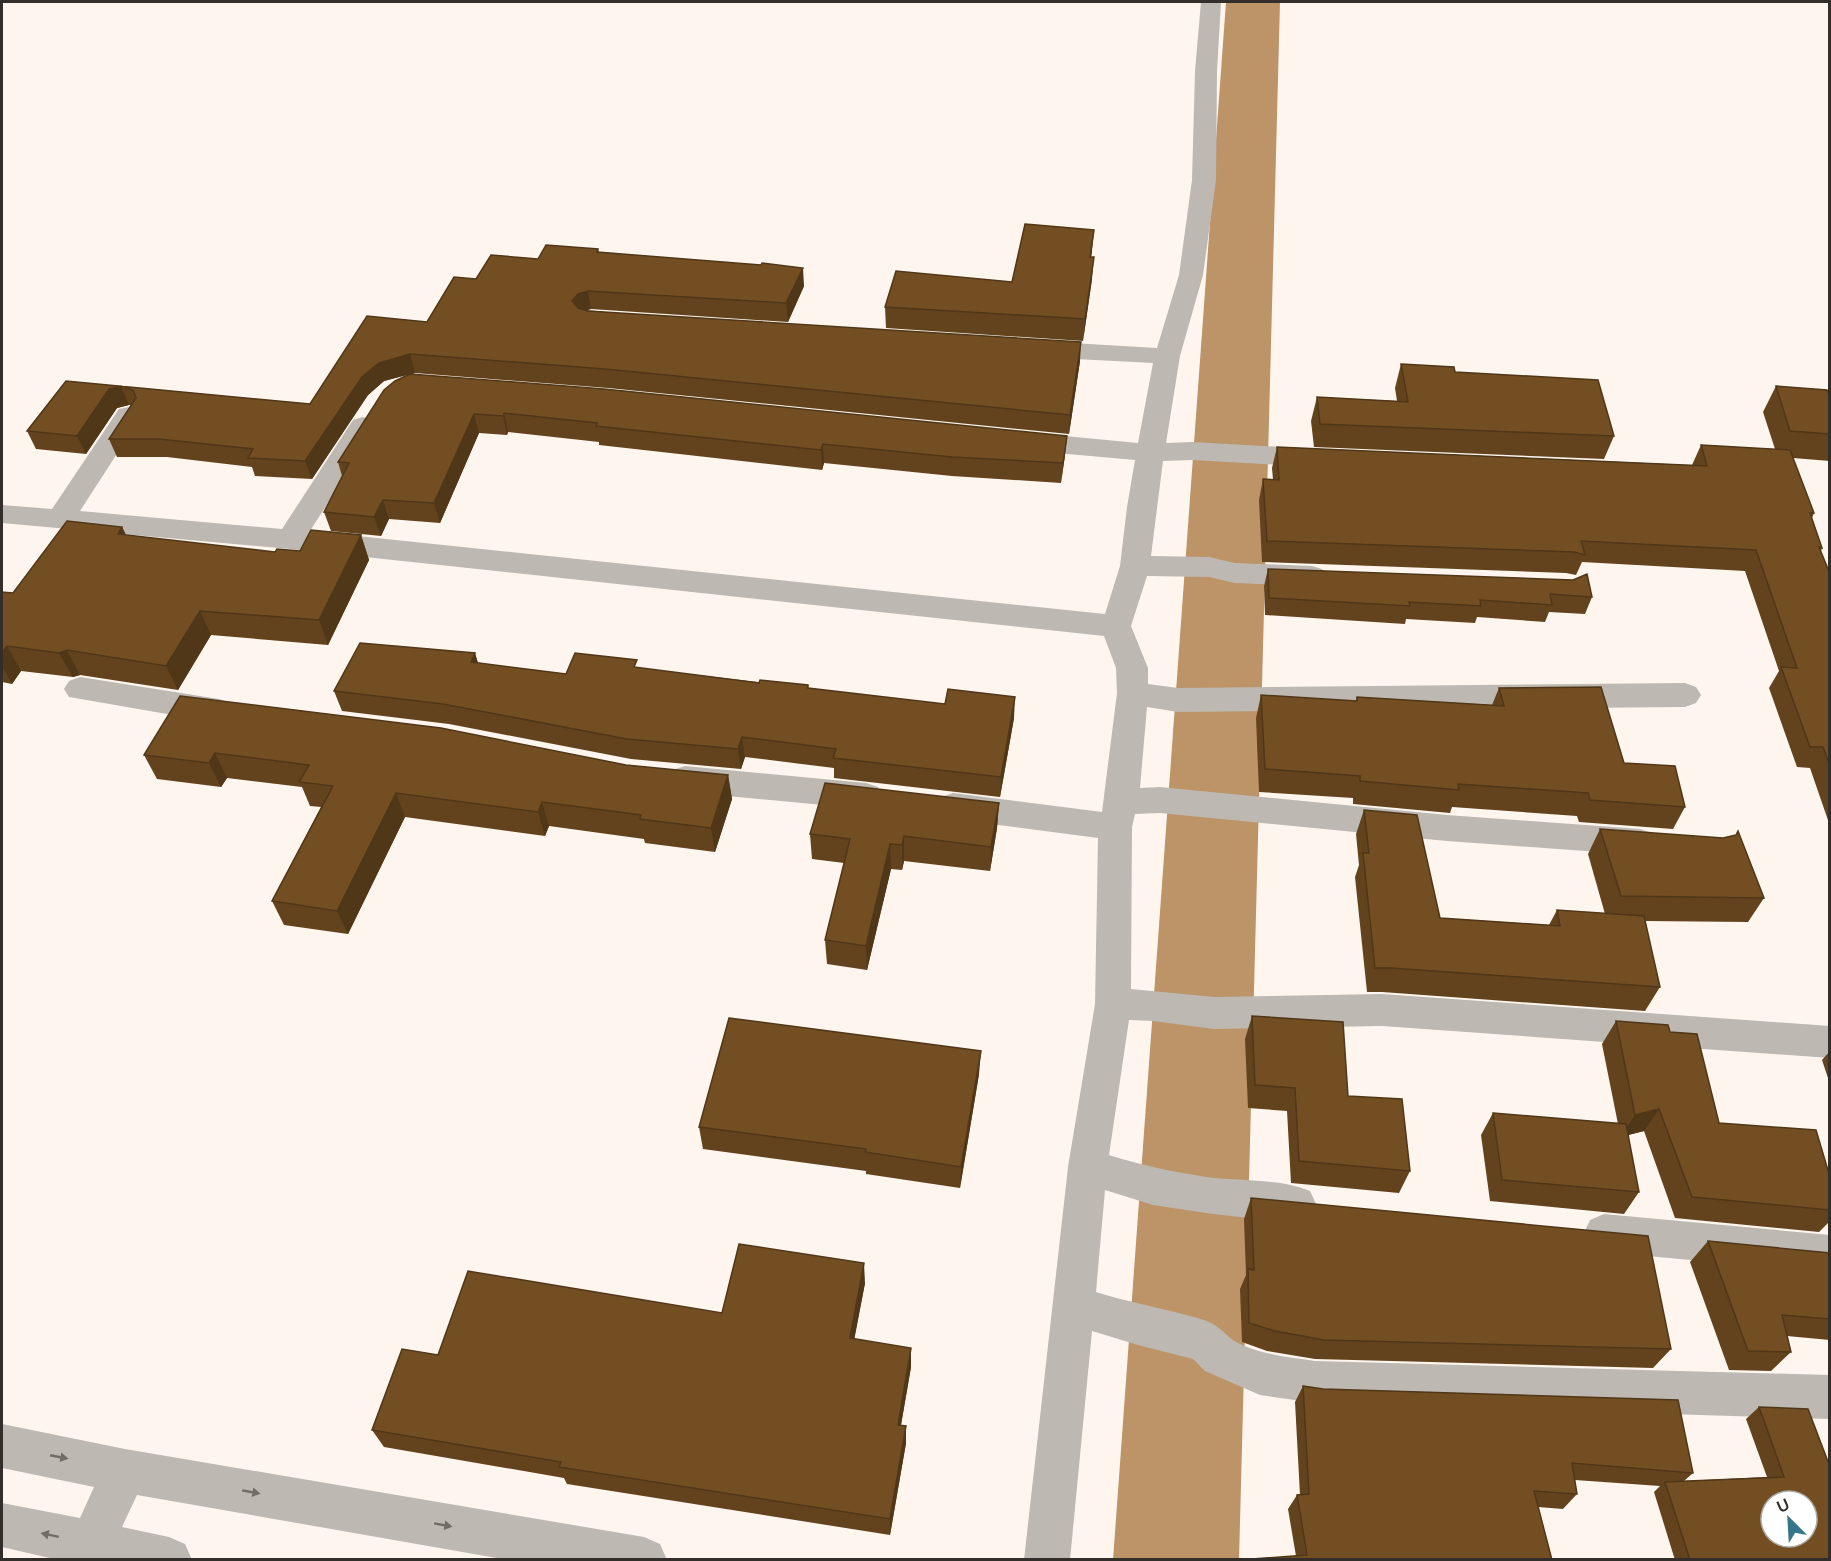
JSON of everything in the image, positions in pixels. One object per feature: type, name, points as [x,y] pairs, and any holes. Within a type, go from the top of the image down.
[{"type":"street","points":[[1047,1560],[1088,1167],[1113,1004],[1119,814],[1132,693],[1132,668],[1116,626],[1135,566],[1141,507],[1167,356],[1191,275],[1204,180],[1206,71],[1211,2]]},
{"type":"street","points":[[1009,347],[1167,356]]},
{"type":"street","points":[[290,539],[378,403]]},
{"type":"street","points":[[61,518],[129,416]]},
{"type":"street","points":[[996,438],[1150,453],[1192,451],[1348,460]]},
{"type":"street","points":[[2,514],[290,539],[1116,626]]},
{"type":"street","points":[[1135,566],[1341,577]]},
{"type":"street","points":[[80,689],[244,714]]},
{"type":"street","points":[[1132,693],[1178,700],[1685,695]]},
{"type":"street","points":[[654,777],[913,801],[1119,814],[1160,800],[1448,828],[1672,844]]},
{"type":"street","points":[[1113,1004],[1153,1005],[1214,1013],[1382,1010],[1830,1042]]},
{"type":"street","points":[[1088,1167],[1153,1187],[1213,1196],[1332,1208]]},
{"type":"street","points":[[1569,1230],[1830,1254]]},
{"type":"street","points":[[1074,1305],[1138,1325],[1205,1341],[1220,1356],[1260,1374],[1315,1382],[1830,1397]]},
{"type":"street","points":[[2,1446],[125,1470],[644,1560]]},
{"type":"street","points":[[92,1543],[125,1470]]},
{"type":"street","points":[[2,1525],[169,1560]]},
{"type":"building","points":[[1025,224],[1094,230],[1090,257],[1094,257],[1085,319],[885,307],[896,271],[1012,282]]},
{"type":"building","points":[[546,245],[598,249],[597,252],[761,265],[762,263],[803,268],[786,303],[588,291],[578,294],[572,301],[578,308],[588,311],[1081,342],[1070,415],[605,369],[410,354],[379,363],[362,377],[305,461],[248,458],[253,449],[159,439],[109,439],[136,398],[133,390],[122,386],[310,404],[367,316],[427,322],[454,277],[476,279],[491,255],[538,259]]},
{"type":"building","points":[[1401,364],[1454,367],[1455,372],[1598,380],[1614,436],[1320,424],[1317,397],[1408,402]]},
{"type":"building","points":[[410,374],[604,389],[1067,436],[1063,463],[952,457],[823,444],[821,450],[596,426],[597,423],[504,413],[503,416],[474,414],[434,503],[383,500],[374,517],[324,512],[349,463],[338,462],[384,390],[395,381]]},
{"type":"building","points":[[66,381],[120,386],[109,389],[77,436],[27,431]]},
{"type":"building","points":[[1776,386],[1827,390],[1830,396],[1830,434],[1790,431]]},
{"type":"building","points":[[1701,445],[1790,450],[1814,513],[1810,513],[1822,548],[1819,547],[1830,574],[1830,766],[1823,747],[1810,747],[1781,667],[1797,668],[1756,550],[1581,541],[1585,555],[1574,552],[1267,541],[1263,479],[1279,480],[1277,447],[1707,466]]},
{"type":"building","points":[[67,521],[122,527],[118,534],[275,552],[277,549],[300,551],[311,530],[361,535],[319,620],[200,611],[166,666],[67,650],[59,653],[7,646],[2,653],[2,592],[13,593]]},
{"type":"building","points":[[1268,569],[1573,580],[1587,574],[1592,597],[1550,594],[1552,605],[1480,600],[1481,606],[1409,602],[1410,606],[1269,598]]},
{"type":"building","points":[[360,643],[475,653],[471,662],[566,674],[575,653],[637,660],[634,667],[759,683],[760,680],[808,685],[808,688],[945,704],[948,689],[1015,697],[1001,777],[833,758],[836,749],[742,737],[738,749],[627,739],[443,704],[334,691]]},
{"type":"building","points":[[1601,687],[1624,763],[1675,766],[1685,807],[1590,800],[1588,793],[1458,784],[1459,790],[1360,781],[1360,776],[1265,769],[1261,695],[1357,701],[1357,697],[1504,706],[1499,688]]},
{"type":"building","points":[[180,696],[441,728],[626,765],[728,775],[711,828],[640,819],[641,815],[542,802],[538,812],[396,793],[337,911],[272,901],[333,786],[299,782],[309,765],[215,753],[209,763],[144,755]]},
{"type":"building","points":[[825,783],[999,803],[991,847],[904,836],[902,845],[890,844],[866,946],[825,940],[850,839],[810,834]]},
{"type":"building","points":[[1364,810],[1417,815],[1440,918],[1560,926],[1557,910],[1644,916],[1660,987],[1375,968],[1363,853],[1369,853]]},
{"type":"building","points":[[1600,829],[1723,838],[1736,835],[1738,831],[1764,898],[1621,896]]},
{"type":"building","points":[[1252,1016],[1343,1022],[1348,1096],[1402,1099],[1410,1171],[1299,1161],[1295,1088],[1255,1085]]},
{"type":"building","points":[[729,1018],[981,1051],[961,1167],[865,1152],[866,1149],[699,1127]]},
{"type":"building","points":[[1616,1021],[1668,1025],[1670,1032],[1697,1034],[1719,1123],[1816,1130],[1830,1177],[1830,1210],[1692,1197],[1659,1109],[1635,1115]]},
{"type":"building","points":[[1493,1113],[1626,1124],[1639,1192],[1502,1180]]},
{"type":"building","points":[[1251,1198],[1648,1236],[1671,1349],[1324,1340],[1275,1331],[1249,1323],[1248,1269],[1254,1270]]},
{"type":"building","points":[[1708,1241],[1830,1253],[1830,1319],[1782,1315],[1791,1352],[1748,1351]]},
{"type":"building","points":[[739,1244],[864,1263],[850,1338],[911,1348],[898,1425],[906,1426],[890,1519],[559,1467],[561,1462],[372,1430],[402,1349],[438,1355],[468,1271],[722,1313]]},
{"type":"building","points":[[1303,1386],[1323,1389],[1678,1400],[1693,1473],[1572,1463],[1577,1494],[1534,1491],[1552,1560],[1238,1560],[1307,1555],[1297,1495],[1309,1494]]},
{"type":"building","points":[[1759,1407],[1808,1409],[1830,1467],[1830,1560],[1690,1560],[1665,1482],[1784,1477]]},
{"type":"waterway","points":[[1176,1560],[1253,2]]}]
